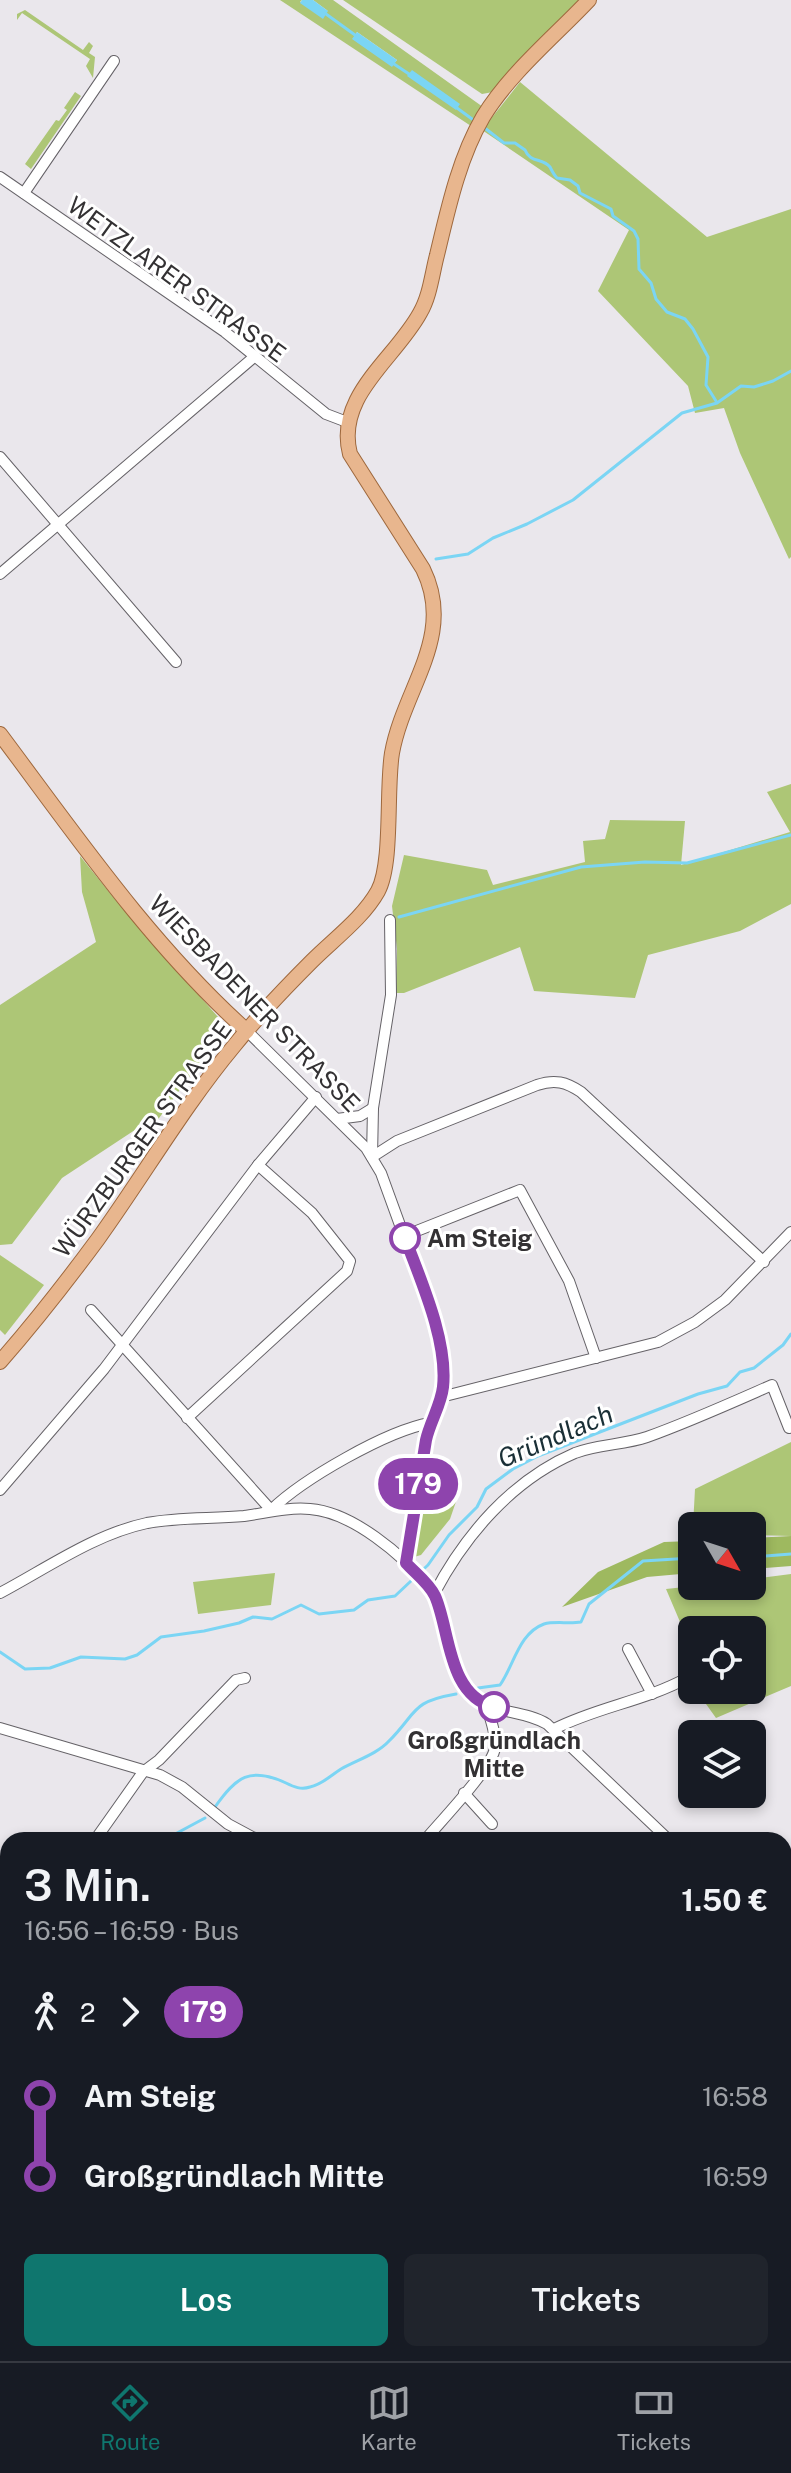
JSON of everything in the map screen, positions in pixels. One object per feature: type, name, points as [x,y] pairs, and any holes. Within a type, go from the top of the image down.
[{"type":"main road","points":[[347,422],[363,390],[421,312],[447,213],[481,121],[500,94],[589,0]]},
{"type":"main road","name":"WÜRZBURGER STRASSE","points":[[0,1362],[51,1302],[99,1238],[199,1091],[247,1031],[362,912],[377,892],[385,867],[393,749],[398,726],[432,642],[436,613],[431,584],[350,454],[346,439],[347,422]]},
{"type":"main road","name":"WIESBADENER STRASSE","points":[[0,734],[143,922],[247,1031]]},
{"type":"street","points":[[24,193],[114,61]]},
{"type":"street","name":"WETZLARER STRASSE","points":[[0,177],[225,332],[326,414],[347,422]]},
{"type":"street","points":[[0,574],[254,357]]},
{"type":"street","points":[[0,457],[176,662]]},
{"type":"street","points":[[390,920],[391,995],[369,1153],[404,1236],[435,1328],[443,1371],[441,1397],[430,1423],[408,1565]]},
{"type":"street","name":"WIESBADENER STRASSE","points":[[247,1031],[369,1153]]},
{"type":"street","points":[[369,1153],[537,1085],[548,1081],[563,1082],[581,1092],[764,1262]]},
{"type":"street","points":[[0,1490],[123,1345],[258,1165],[316,1097]]},
{"type":"street","points":[[337,1119],[360,1116],[373,1108]]},
{"type":"street","points":[[187,1418],[347,1271],[350,1261],[312,1213],[258,1165]]},
{"type":"street","points":[[404,1236],[520,1190],[563,1268],[596,1358]]},
{"type":"street","points":[[441,1397],[658,1342],[695,1322],[725,1300],[791,1232]]},
{"type":"street","points":[[91,1310],[271,1510]]},
{"type":"street","points":[[431,1590],[478,1526],[516,1489],[537,1473],[577,1452],[644,1438],[772,1385],[789,1428]]},
{"type":"street","points":[[271,1510],[308,1480],[408,1427],[430,1423]]},
{"type":"street","points":[[286,1496],[291,1508]]},
{"type":"street","points":[[0,1593],[90,1544],[127,1529],[164,1520],[246,1516],[291,1508],[337,1514],[382,1542],[431,1590],[452,1660],[471,1693],[486,1705],[526,1714],[554,1729],[661,1832]]},
{"type":"street","points":[[628,1649],[652,1694]]},
{"type":"street","points":[[101,1832],[143,1772],[159,1760],[236,1680],[245,1678]]},
{"type":"street","points":[[554,1729],[678,1682]]},
{"type":"street","points":[[432,1832],[489,1761],[495,1748],[486,1705]]},
{"type":"street","points":[[0,1728],[160,1775],[182,1787],[228,1824],[243,1832]]},
{"type":"street","points":[[464,1793],[492,1824]]},
{"type":"green space","points":[[280,0],[302,0],[300,2],[328,11],[313,0],[333,0],[483,107],[471,126]],"holes":[[[357,32],[397,60],[392,66],[353,39]]]},
{"type":"green space","points":[[343,0],[580,0],[493,92],[482,94]]},
{"type":"green space","points":[[25,10],[83,50],[89,42],[93,46],[89,53],[95,57],[93,78],[86,66],[90,59],[22,13],[17,20],[17,14]]},
{"type":"green space","points":[[520,82],[707,237],[791,209],[789,559],[740,453],[724,408],[695,413],[688,386],[598,291],[629,230],[482,130]]},
{"type":"green space","points":[[75,92],[81,96],[31,169],[25,164],[56,120],[59,121],[67,110],[64,108]]},
{"type":"green space","points":[[791,784],[791,904],[740,931],[648,955],[635,998],[534,991],[520,947],[404,993],[396,993],[397,949],[392,906],[404,855],[487,870],[493,885],[585,862],[583,841],[605,839],[610,820],[685,821],[681,865],[790,832],[767,792]]},
{"type":"green space","points":[[80,856],[218,1017],[217,1039],[151,1129],[144,1124],[62,1178],[12,1244],[0,1245],[0,1005],[96,942],[82,892]]},
{"type":"green space","points":[[0,1255],[44,1285],[5,1335],[0,1330]]},
{"type":"green space","points":[[791,1442],[791,1536],[766,1535],[766,1512],[694,1512],[695,1489]]},
{"type":"green space","points":[[426,1484],[459,1493],[450,1519],[421,1555],[414,1557]]},
{"type":"green space","points":[[791,1536],[791,1566],[766,1568],[766,1537]]},
{"type":"green space","points":[[664,1542],[678,1542],[678,1574],[647,1577],[562,1607],[598,1572]]},
{"type":"green space","points":[[275,1573],[271,1605],[198,1614],[193,1582]]},
{"type":"green space","points":[[791,1574],[791,1686],[766,1697],[766,1616],[678,1617],[666,1589],[678,1588],[678,1600],[766,1600],[766,1577]]},
{"type":"green space","points":[[706,1704],[749,1704],[716,1718]]},
{"type":"water","points":[[302,0],[313,0],[328,11],[323,19],[300,3]]},
{"type":"water","points":[[357,32],[397,60],[392,67],[352,39]]},
{"type":"water","points":[[412,70],[460,104],[456,110],[407,76]]},
{"type":"waterway","points":[[326,14],[355,35]]},
{"type":"waterway","points":[[394,64],[409,74]]},
{"type":"waterway","points":[[457,108],[472,119]]},
{"type":"waterway","points":[[486,129],[504,143],[515,143],[530,157],[547,164],[557,178],[570,180],[578,186],[580,193],[611,209],[613,216],[634,231],[638,239],[639,269],[651,283],[656,299],[667,312],[685,319],[693,329],[708,357],[706,385],[716,401]]},
{"type":"waterway","points":[[436,559],[468,554],[493,538],[573,500],[682,413],[717,403],[741,386],[754,387],[791,371]]},
{"type":"waterway","points":[[399,917],[581,867],[645,862],[687,863],[791,835]]},
{"type":"waterway","name":"Gründlach","points":[[0,1652],[25,1669],[50,1668],[81,1657],[125,1659],[137,1655],[161,1637],[204,1631],[253,1617],[272,1619],[301,1605],[319,1614],[354,1610],[368,1600],[395,1596],[428,1565],[449,1535],[477,1507],[486,1489],[513,1469],[538,1456],[698,1394],[727,1386],[740,1372],[754,1368],[783,1345],[791,1334]]},
{"type":"waterway","points":[[766,1556],[791,1554]]},
{"type":"waterway","points":[[478,1688],[500,1685],[523,1642],[536,1628],[548,1623],[581,1622],[589,1604],[643,1561],[678,1559]]},
{"type":"waterway","points":[[215,1807],[237,1782],[253,1775],[263,1775],[301,1788],[319,1784],[384,1746],[422,1705],[456,1694]]},
{"type":"waterway","points":[[179,1832],[205,1818]]},
{"type":"bus line","name":"179","points":[[405,1238],[428,1302],[443,1371],[441,1397],[426,1440],[406,1563],[434,1594],[449,1653],[464,1683],[479,1701],[494,1707]]},
{"type":"place","name":"Am Steig","points":[[405,1238]]},
{"type":"place","name":"Großgründlach Mitte","points":[[494,1707]]}]
